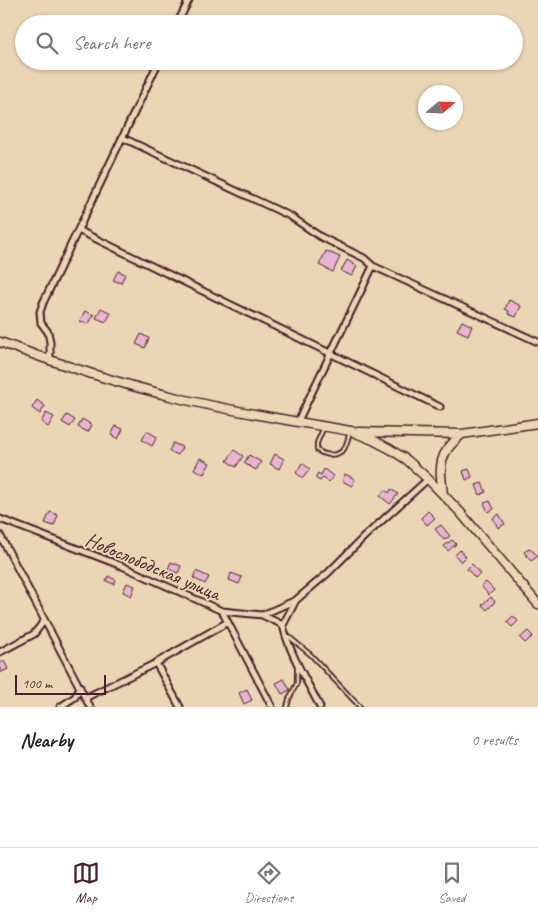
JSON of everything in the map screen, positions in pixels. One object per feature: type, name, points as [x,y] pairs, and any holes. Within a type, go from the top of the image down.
[{"type":"street","points":[[182,15],[189,0]]},
{"type":"street","points":[[50,361],[48,332],[41,323],[40,312],[43,303],[155,70]]},
{"type":"street","points":[[123,138],[290,216],[321,237],[364,258],[373,266],[538,342]]},
{"type":"street","points":[[78,230],[440,407]]},
{"type":"street","points":[[298,421],[373,266]]},
{"type":"street","points":[[1,344],[110,380],[180,399],[351,431],[462,434],[538,423]]},
{"type":"street","points":[[351,431],[390,449],[428,479],[538,604]]},
{"type":"street","points":[[443,494],[440,475],[443,455],[449,445],[462,434]]},
{"type":"street","points":[[262,614],[296,600],[328,573],[364,537],[428,479]]},
{"type":"street","name":"Новослободская улица","points":[[0,519],[122,566],[222,611],[272,707]]},
{"type":"street","points":[[0,534],[90,707]]},
{"type":"street","points":[[296,600],[283,625],[285,634],[320,707]]},
{"type":"street","points":[[222,611],[262,614],[283,625]]},
{"type":"street","points":[[0,652],[34,634],[44,620]]},
{"type":"street","points":[[85,698],[156,663],[228,622]]},
{"type":"street","points":[[156,663],[180,707]]},
{"type":"street","points":[[60,707],[75,697],[80,687]]},
{"type":"lane","points":[[324,426],[317,443],[317,450],[320,453],[330,455],[337,454],[344,448],[351,431]]},
{"type":"lane","points":[[285,634],[311,655],[360,707]]},
{"type":"lane","points":[[287,707],[297,683],[296,659]]},
{"type":"building","points":[[326,251],[340,257],[333,272],[319,265]]},
{"type":"building","points":[[347,260],[357,266],[352,276],[341,271]]},
{"type":"building","points":[[118,271],[125,274],[121,283],[113,280]]},
{"type":"building","points":[[509,300],[521,306],[516,317],[508,314],[509,311],[505,309]]},
{"type":"building","points":[[101,308],[111,313],[106,322],[96,318]]},
{"type":"building","points":[[85,311],[94,315],[88,325],[80,321]]},
{"type":"building","points":[[462,321],[472,326],[468,335],[457,330]]},
{"type":"building","points":[[141,334],[149,338],[145,348],[136,344]]},
{"type":"building","points":[[37,400],[45,406],[40,414],[32,408]]},
{"type":"building","points":[[46,413],[54,417],[48,427],[41,422]]},
{"type":"building","points":[[67,415],[75,420],[70,427],[62,422]]},
{"type":"building","points":[[82,419],[92,425],[88,432],[78,427]]},
{"type":"building","points":[[116,426],[123,429],[118,439],[111,435]]},
{"type":"building","points":[[147,431],[157,437],[152,446],[142,440]]},
{"type":"building","points":[[173,443],[182,447],[178,455],[169,451]]},
{"type":"building","points":[[234,450],[243,456],[236,467],[227,461]]},
{"type":"building","points":[[275,454],[284,459],[279,469],[270,464]]},
{"type":"building","points":[[249,455],[261,462],[256,470],[244,463]]},
{"type":"building","points":[[200,458],[210,463],[204,474],[194,469]]},
{"type":"building","points":[[302,463],[310,469],[303,478],[296,473]]},
{"type":"building","points":[[324,469],[333,476],[329,482],[323,478],[320,481],[315,478],[318,473],[321,475]]},
{"type":"building","points":[[469,469],[472,477],[466,480],[463,471]]},
{"type":"building","points":[[345,474],[355,479],[352,486],[342,481]]},
{"type":"building","points":[[482,483],[486,492],[480,495],[476,485]]},
{"type":"building","points":[[391,489],[398,494],[390,504],[380,496],[385,490],[389,493]]},
{"type":"building","points":[[490,501],[494,509],[488,512],[484,503]]},
{"type":"building","points":[[428,511],[435,518],[427,525],[421,518]]},
{"type":"building","points":[[50,512],[58,515],[54,526],[45,523]]},
{"type":"building","points":[[499,514],[505,524],[498,528],[493,518]]},
{"type":"building","points":[[441,525],[450,536],[444,540],[435,529]]},
{"type":"building","points":[[452,540],[456,544],[448,551],[444,546]]},
{"type":"building","points":[[529,548],[538,556],[531,561],[524,552]]},
{"type":"building","points":[[460,550],[466,557],[461,562],[455,555]]},
{"type":"building","points":[[171,562],[181,566],[178,573],[168,569]]},
{"type":"building","points":[[472,564],[480,574],[475,578],[467,569]]},
{"type":"building","points":[[196,571],[209,577],[205,584],[193,578]]},
{"type":"building","points":[[231,573],[242,577],[239,584],[229,580]]},
{"type":"building","points":[[108,576],[116,580],[114,584],[106,581]]},
{"type":"building","points":[[486,582],[494,590],[489,595],[481,586]]},
{"type":"building","points":[[127,583],[135,586],[131,596],[123,592]]},
{"type":"building","points":[[491,597],[495,602],[487,610],[482,605]]},
{"type":"building","points":[[513,616],[518,621],[512,627],[507,622]]},
{"type":"building","points":[[528,631],[533,636],[525,643],[520,638]]},
{"type":"building","points":[[4,661],[8,669],[0,673],[0,663]]},
{"type":"building","points":[[284,679],[290,690],[282,694],[276,683]]},
{"type":"building","points":[[247,689],[252,700],[244,704],[239,693]]}]
